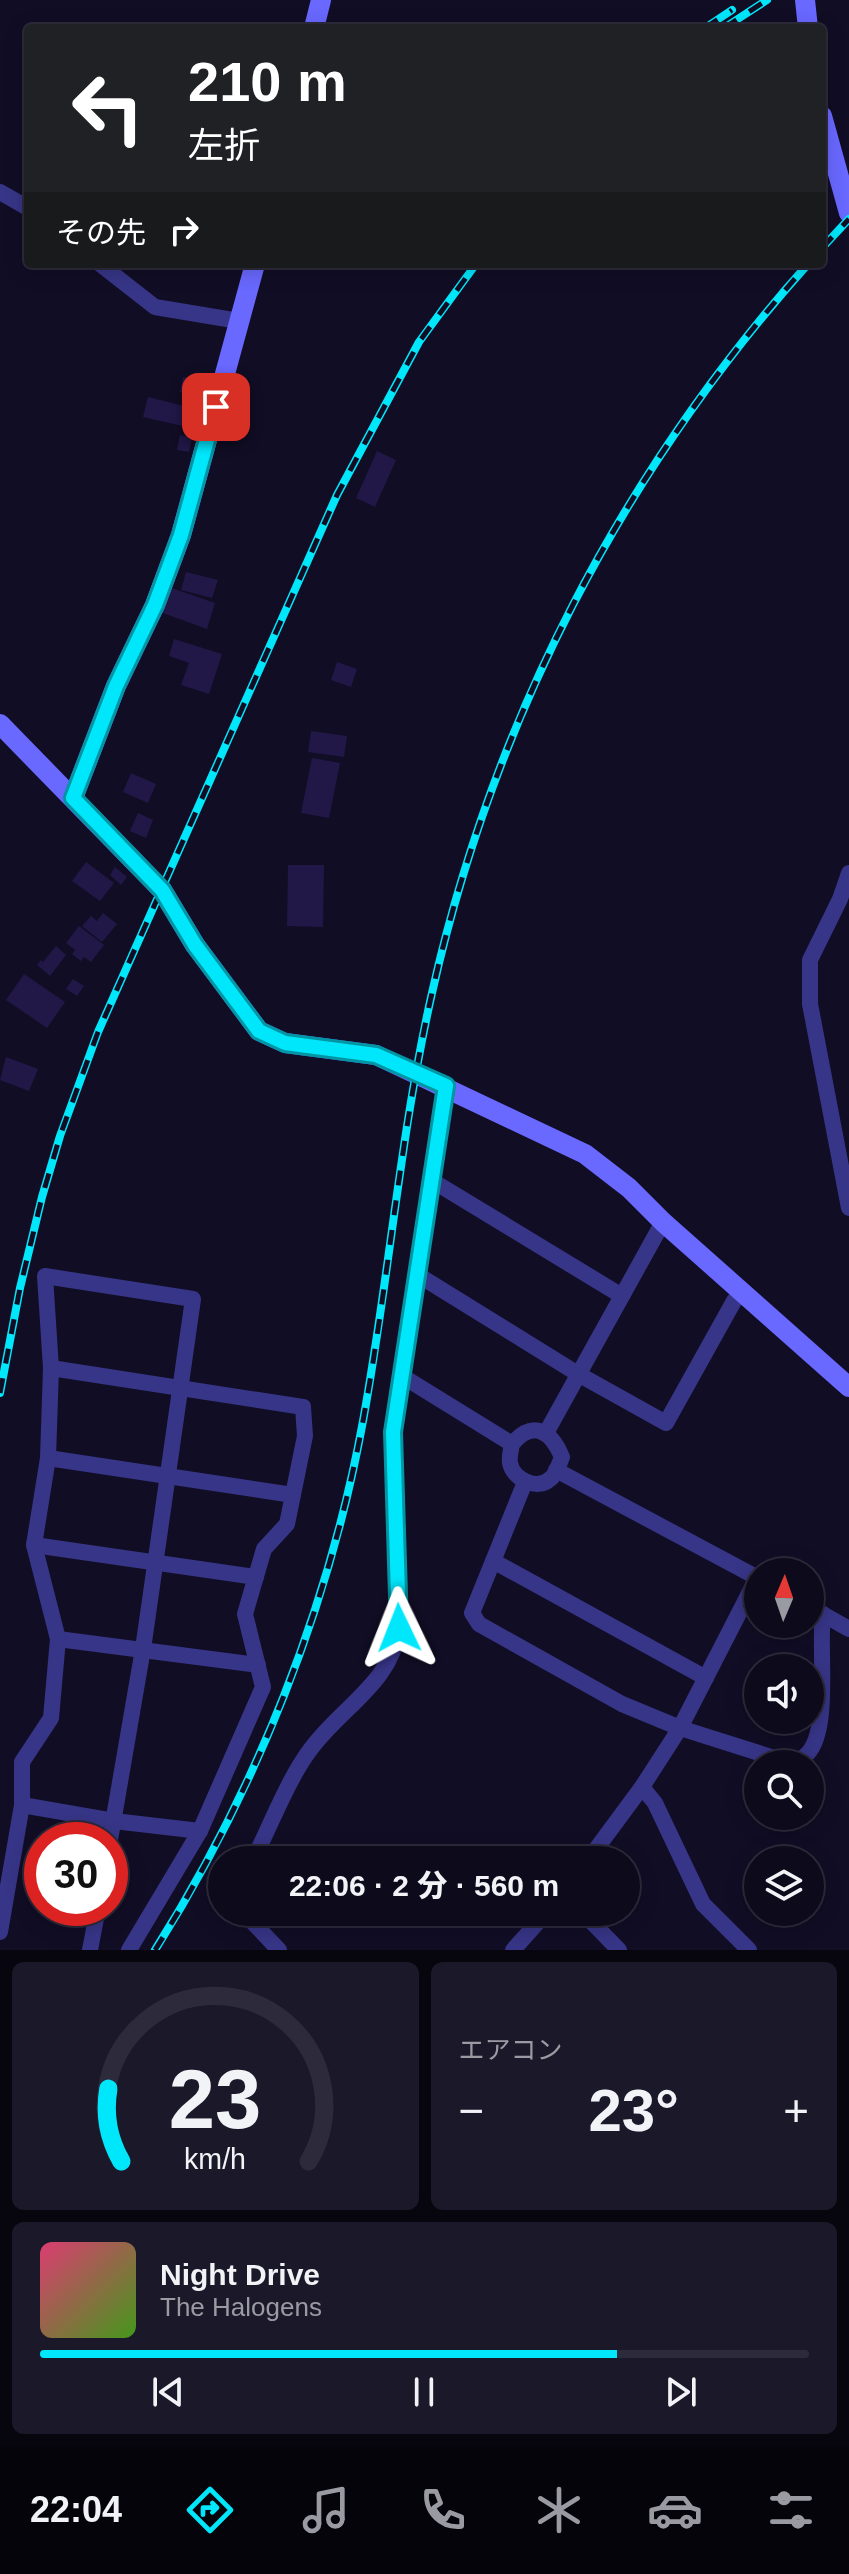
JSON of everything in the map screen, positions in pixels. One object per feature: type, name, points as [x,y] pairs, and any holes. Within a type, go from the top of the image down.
[{"type":"street","points":[[315,24],[321,0]]},
{"type":"street","points":[[805,0],[808,24]]},
{"type":"street","points":[[826,130],[849,213]]},
{"type":"street","points":[[0,192],[24,206]]},
{"type":"street","points":[[105,268],[155,307],[239,321]]},
{"type":"street","points":[[73,798],[116,686],[155,605],[181,535],[254,268]]},
{"type":"street","points":[[0,724],[162,890],[195,945],[259,1031],[285,1043],[376,1055],[585,1154],[629,1188],[663,1222],[849,1387]]},
{"type":"street","points":[[849,873],[840,899],[810,960],[810,1004],[849,1208]]},
{"type":"street","points":[[260,1846],[308,1751],[389,1666],[397,1647],[393,1432],[446,1086]]},
{"type":"street","points":[[431,1180],[622,1296]]},
{"type":"street","points":[[546,1433],[663,1222]]},
{"type":"street","points":[[418,1275],[578,1374],[666,1423],[742,1293]]},
{"type":"street","points":[[0,1932],[22,1805],[22,1762],[51,1718],[58,1639],[34,1545],[48,1458],[51,1368],[45,1276],[193,1299],[143,1649],[114,1821]]},
{"type":"street","points":[[51,1368],[303,1407],[305,1436],[287,1524],[264,1549],[245,1614],[263,1687],[200,1831],[129,1950]]},
{"type":"street","points":[[402,1376],[512,1444]]},
{"type":"street","points":[[535,1430],[546,1433],[556,1441],[562,1457],[551,1479],[542,1484],[525,1482],[514,1472],[510,1462],[512,1444],[521,1433],[535,1430]]},
{"type":"street","points":[[48,1458],[293,1495]]},
{"type":"street","points":[[556,1470],[744,1571]]},
{"type":"street","points":[[525,1482],[472,1613],[479,1624],[622,1704],[680,1728],[787,1762],[804,1758],[815,1744],[820,1725],[817,1638]]},
{"type":"street","points":[[34,1545],[256,1577]]},
{"type":"street","points":[[493,1561],[706,1678]]},
{"type":"street","points":[[598,1846],[680,1728],[744,1605]]},
{"type":"street","points":[[824,1615],[849,1629]]},
{"type":"street","points":[[58,1639],[258,1665]]},
{"type":"street","points":[[642,1787],[655,1803],[703,1904],[749,1950]]},
{"type":"street","points":[[22,1805],[114,1821],[200,1831]]},
{"type":"street","points":[[90,1950],[95,1926]]},
{"type":"street","points":[[256,1926],[279,1950]]},
{"type":"street","points":[[513,1950],[534,1926]]},
{"type":"street","points":[[596,1926],[619,1950]]},
{"type":"building","points":[[183,377],[198,380],[195,396],[180,392]]},
{"type":"building","points":[[148,397],[192,408],[187,427],[143,417]]},
{"type":"building","points":[[180,435],[192,438],[189,452],[177,450]]},
{"type":"building","points":[[377,451],[396,460],[375,507],[356,498]]},
{"type":"building","points":[[186,572],[218,580],[212,598],[181,590]]},
{"type":"building","points":[[169,587],[215,603],[207,629],[160,612]]},
{"type":"building","points":[[174,639],[222,654],[209,694],[181,685],[189,663],[169,656]]},
{"type":"building","points":[[337,662],[357,669],[351,687],[331,680]]},
{"type":"building","points":[[311,731],[347,736],[344,757],[308,752]]},
{"type":"building","points":[[312,758],[340,763],[329,818],[301,813]]},
{"type":"building","points":[[131,773],[156,784],[148,803],[123,792]]},
{"type":"building","points":[[138,813],[153,820],[146,838],[130,831]]},
{"type":"building","points":[[86,862],[114,883],[100,901],[72,881]]},
{"type":"building","points":[[288,865],[324,865],[323,927],[287,926]]},
{"type":"building","points":[[115,867],[127,877],[121,885],[110,875]]},
{"type":"building","points":[[103,913],[117,924],[102,942],[82,926],[91,916],[97,921]]},
{"type":"building","points":[[79,926],[104,945],[91,962],[84,957],[81,961],[72,954],[75,950],[66,943]]},
{"type":"building","points":[[56,946],[66,955],[50,976],[37,965]]},
{"type":"building","points":[[24,974],[65,1002],[47,1028],[6,1000]]},
{"type":"building","points":[[73,979],[84,986],[77,996],[66,989]]},
{"type":"building","points":[[6,1057],[38,1069],[29,1091],[0,1080]]},
{"type":"railway","points":[[730,24],[767,0]]},
{"type":"railway","points":[[711,24],[732,10]]},
{"type":"railway","points":[[826,244],[849,219]]},
{"type":"railway","points":[[0,1393],[20,1288],[42,1197],[60,1136],[98,1032],[337,495],[419,342],[473,268]]},
{"type":"railway","points":[[155,1950],[192,1889],[256,1761],[309,1628],[330,1560],[363,1421],[403,1153],[432,993],[458,892],[490,794],[529,698],[573,604],[623,514],[679,427],[741,344],[805,268]]},
{"type":"route","points":[[216,407],[181,535],[155,605],[116,686],[73,798],[162,890],[195,945],[259,1031],[285,1043],[376,1055],[446,1086],[393,1432],[399,1628]]}]
